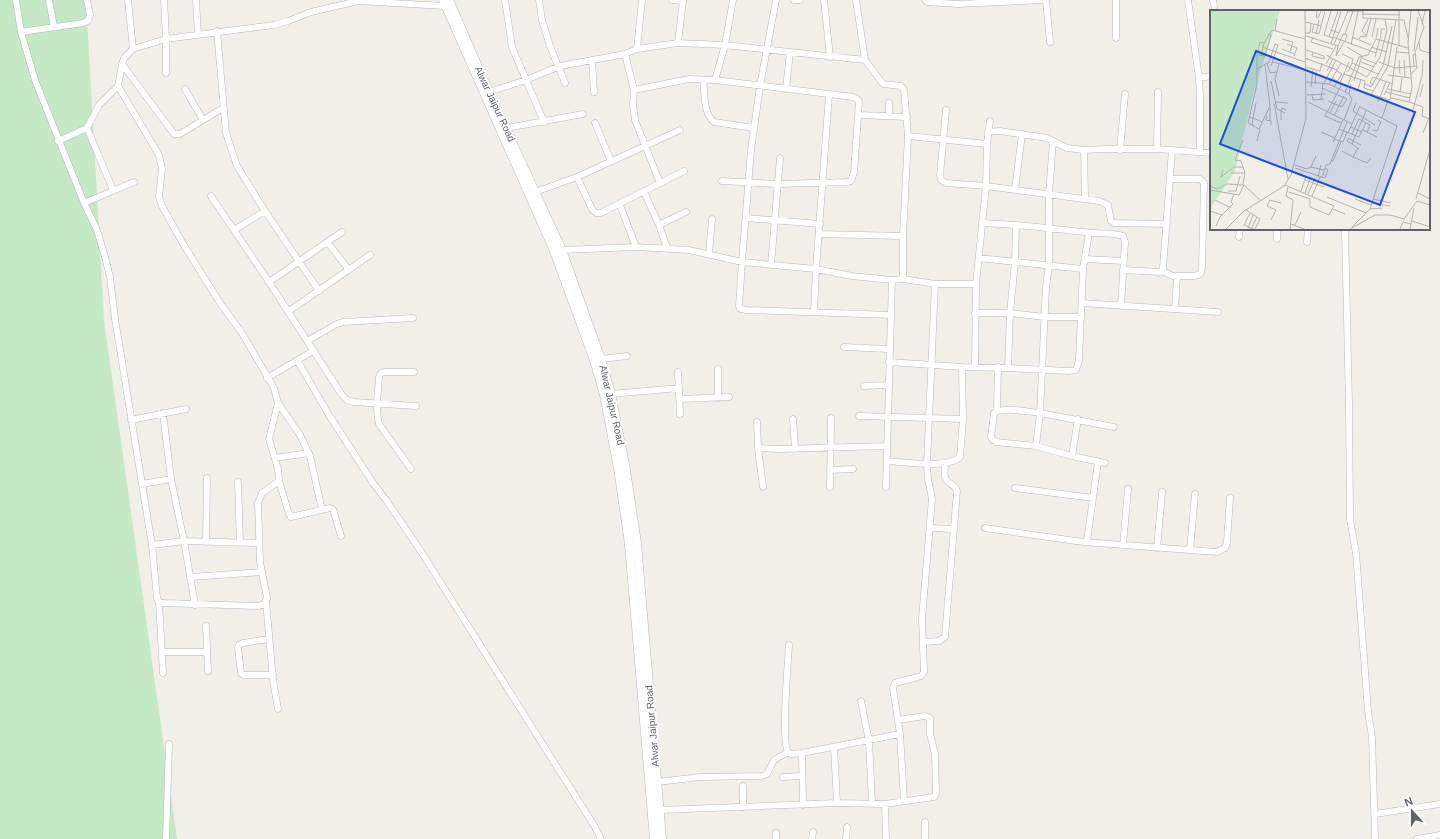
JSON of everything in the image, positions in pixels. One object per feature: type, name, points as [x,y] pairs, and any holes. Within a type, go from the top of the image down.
[{"type":"main road","name":"Alwar Jaipur Road","points":[[446,2],[507,128],[562,250],[601,359],[611,394],[633,515],[641,588],[657,782],[654,793],[660,810],[662,839]]},
{"type":"main road","name":"Alwar Jaipur Road","points":[[446,2],[554,251],[594,360],[604,395],[618,468],[629,544],[654,793],[654,839]]},
{"type":"street","points":[[16,0],[21,32],[35,80],[58,141],[97,230],[110,277],[131,420],[152,545],[156,598],[159,602],[163,673]]},
{"type":"street","points":[[49,0],[54,27]]},
{"type":"street","points":[[21,32],[88,21],[90,15],[87,0]]},
{"type":"street","points":[[128,0],[133,49]]},
{"type":"street","points":[[164,0],[166,73]]},
{"type":"street","points":[[196,0],[198,35]]},
{"type":"street","points":[[505,0],[512,47],[544,122]]},
{"type":"street","points":[[539,0],[542,20],[550,46],[560,66],[565,83]]},
{"type":"street","points":[[637,49],[642,0]]},
{"type":"street","points":[[672,0],[683,1],[678,43]]},
{"type":"street","points":[[715,80],[733,0]]},
{"type":"street","points":[[776,0],[760,86],[754,128],[739,306],[742,309],[891,315]]},
{"type":"street","points":[[794,0],[800,0]]},
{"type":"street","points":[[824,0],[830,57]]},
{"type":"street","points":[[856,0],[865,60],[883,84],[903,87],[904,90],[908,136],[903,236],[903,279]]},
{"type":"street","points":[[925,0],[926,2],[1043,0],[1050,42]]},
{"type":"street","points":[[1116,0],[1116,38]]},
{"type":"street","points":[[1188,0],[1199,78],[1200,151]]},
{"type":"street","points":[[58,141],[87,128],[99,105],[118,86],[124,58],[133,49],[166,39],[217,31],[274,25],[311,12],[358,1],[446,2]]},
{"type":"street","points":[[217,31],[226,133],[237,166],[319,291]]},
{"type":"street","points":[[489,92],[526,80],[560,66],[625,54],[637,49],[678,43],[724,45],[865,60]]},
{"type":"street","points":[[786,89],[790,52]]},
{"type":"street","points":[[625,54],[634,90],[633,104],[635,120],[660,183]]},
{"type":"street","points":[[592,60],[594,92]]},
{"type":"street","points":[[122,64],[174,134],[180,134],[223,108]]},
{"type":"street","points":[[1199,78],[1210,76]]},
{"type":"street","points":[[634,90],[689,79],[715,80],[857,99],[859,102],[854,172],[851,181],[778,184],[722,182]]},
{"type":"street","points":[[703,80],[706,107],[711,119],[714,122],[754,128]]},
{"type":"street","points":[[118,86],[159,155],[162,169],[160,197],[162,206],[182,242],[220,303],[242,333],[274,388],[278,403],[300,435],[309,453],[322,510]]},
{"type":"street","points":[[185,89],[203,120]]},
{"type":"street","points":[[1157,150],[1158,92]]},
{"type":"street","points":[[1120,150],[1125,94]]},
{"type":"street","points":[[814,312],[818,234],[820,224],[829,95]]},
{"type":"street","points":[[889,104],[889,116]]},
{"type":"street","points":[[946,110],[942,140],[940,175],[941,180],[946,183],[986,186],[1085,198],[1106,203],[1111,221],[1114,223],[1167,224]]},
{"type":"street","points":[[507,128],[583,114]]},
{"type":"street","points":[[859,115],[907,117]]},
{"type":"street","points":[[975,367],[976,284],[986,186],[987,144],[990,121]]},
{"type":"street","points":[[595,123],[611,161]]},
{"type":"street","points":[[87,128],[113,190]]},
{"type":"street","points":[[536,192],[577,177],[680,130]]},
{"type":"street","points":[[988,132],[1000,131],[1022,134],[1053,141],[1067,148],[1084,150],[1172,150],[1210,153]]},
{"type":"street","points":[[1015,190],[1022,134]]},
{"type":"street","points":[[908,136],[987,144]]},
{"type":"street","points":[[1036,446],[1040,413],[1046,287],[1049,265],[1049,194],[1053,141]]},
{"type":"street","points":[[1084,150],[1085,198]]},
{"type":"street","points":[[1162,271],[1172,150]]},
{"type":"street","points":[[771,266],[780,158]]},
{"type":"street","points":[[577,177],[592,209],[596,213],[601,213],[620,205],[684,171]]},
{"type":"street","points":[[1123,270],[1154,273],[1162,271],[1173,276],[1194,276],[1201,273],[1204,183],[1200,179],[1170,179]]},
{"type":"street","points":[[84,203],[134,182]]},
{"type":"street","points":[[644,192],[659,225],[667,248]]},
{"type":"street","points":[[211,196],[270,282],[342,395],[348,400],[354,402],[416,406]]},
{"type":"street","points":[[620,205],[636,247]]},
{"type":"street","points":[[234,230],[265,210]]},
{"type":"street","points":[[659,225],[686,212]]},
{"type":"street","points":[[746,218],[775,219],[820,224]]},
{"type":"street","points":[[710,254],[712,219]]},
{"type":"street","points":[[982,223],[1123,236],[1125,242],[1121,306]]},
{"type":"street","points":[[1008,368],[1016,225]]},
{"type":"street","points":[[1239,236],[1240,230]]},
{"type":"street","points":[[1276,239],[1277,230]]},
{"type":"street","points":[[1307,242],[1308,230]]},
{"type":"street","points":[[1345,230],[1350,519],[1356,553],[1368,710],[1372,737],[1375,839]]},
{"type":"street","points":[[270,282],[342,232]]},
{"type":"street","points":[[889,362],[962,367],[1076,370],[1079,360],[1083,269],[1089,233]]},
{"type":"street","points":[[818,234],[903,236]]},
{"type":"street","points":[[328,243],[349,270]]},
{"type":"street","points":[[562,250],[636,247],[667,248],[689,250],[742,262],[771,266],[816,269],[852,276],[892,280],[903,279],[935,284],[976,284]]},
{"type":"street","points":[[289,311],[370,255]]},
{"type":"street","points":[[978,258],[1083,269]]},
{"type":"street","points":[[1085,259],[1124,261]]},
{"type":"street","points":[[1175,309],[1177,276]]},
{"type":"street","points":[[886,487],[892,280]]},
{"type":"street","points":[[904,801],[900,734],[893,688],[895,684],[921,676],[924,672],[922,619],[932,498],[928,479],[927,463],[935,284]]},
{"type":"street","points":[[1082,303],[1218,312]]},
{"type":"street","points":[[976,313],[1010,313],[1045,317],[1081,316]]},
{"type":"street","points":[[308,341],[343,322],[413,318]]},
{"type":"street","points":[[844,347],[890,349]]},
{"type":"street","points":[[267,378],[313,350]]},
{"type":"street","points":[[601,359],[627,356]]},
{"type":"street","points":[[297,360],[333,421],[373,483],[422,553],[587,814],[601,839]]},
{"type":"street","points":[[887,461],[945,463],[956,461],[960,457],[963,419],[962,367]]},
{"type":"street","points":[[998,367],[997,411],[994,413],[991,437],[993,440],[996,442],[1036,446],[1105,463]]},
{"type":"street","points":[[718,370],[718,398]]},
{"type":"street","points":[[410,469],[380,424],[377,404],[379,377],[381,373],[414,372]]},
{"type":"street","points":[[678,372],[680,414]]},
{"type":"street","points":[[864,386],[889,385]]},
{"type":"street","points":[[611,394],[679,388]]},
{"type":"street","points":[[680,399],[730,397]]},
{"type":"street","points":[[278,403],[269,439],[289,514],[291,517],[333,509],[341,536]]},
{"type":"street","points":[[131,420],[186,409]]},
{"type":"street","points":[[997,411],[1008,410],[1040,413],[1114,427]]},
{"type":"street","points":[[163,413],[172,479],[194,605]]},
{"type":"street","points":[[859,416],[963,419]]},
{"type":"street","points":[[793,418],[795,449]]},
{"type":"street","points":[[830,487],[831,418]]},
{"type":"street","points":[[1072,456],[1078,419]]},
{"type":"street","points":[[757,422],[758,448],[763,487]]},
{"type":"street","points":[[758,448],[795,449],[888,446]]},
{"type":"street","points":[[275,458],[309,453]]},
{"type":"street","points":[[1084,542],[1088,539],[1098,462]]},
{"type":"street","points":[[923,642],[939,641],[945,637],[957,491],[955,486],[946,480],[945,463]]},
{"type":"street","points":[[830,470],[853,469]]},
{"type":"street","points":[[206,542],[207,478]]},
{"type":"street","points":[[142,484],[172,479]]},
{"type":"street","points":[[278,709],[269,639],[267,598],[260,562],[258,503],[259,498],[266,490],[279,481]]},
{"type":"street","points":[[238,482],[240,543]]},
{"type":"street","points":[[1015,488],[1093,498]]},
{"type":"street","points":[[1123,545],[1128,489]]},
{"type":"street","points":[[1157,548],[1162,492]]},
{"type":"street","points":[[1190,550],[1195,494]]},
{"type":"street","points":[[985,528],[1084,542],[1217,552],[1225,548],[1227,542],[1230,498]]},
{"type":"street","points":[[930,528],[954,529]]},
{"type":"street","points":[[152,545],[184,542],[259,543]]},
{"type":"street","points":[[190,577],[262,572]]},
{"type":"street","points":[[159,602],[194,605],[259,606],[264,604],[266,601]]},
{"type":"street","points":[[206,626],[208,671]]},
{"type":"street","points":[[269,639],[243,643],[238,648],[241,673],[243,675],[273,675]]},
{"type":"street","points":[[789,645],[785,718],[785,744],[788,752],[791,754],[802,753],[900,734]]},
{"type":"street","points":[[162,652],[207,652]]},
{"type":"street","points":[[861,701],[869,741],[872,803]]},
{"type":"street","points":[[660,810],[837,803],[885,804],[934,797],[936,794],[935,754],[930,734],[930,718],[925,716],[898,720]]},
{"type":"street","points":[[166,839],[169,744]]},
{"type":"street","points":[[834,747],[837,803]]},
{"type":"street","points":[[657,782],[700,777],[762,776],[766,774],[774,760],[788,752]]},
{"type":"street","points":[[802,753],[803,805]]},
{"type":"street","points":[[784,777],[802,776]]},
{"type":"street","points":[[743,786],[743,807]]},
{"type":"street","points":[[885,804],[886,839]]},
{"type":"street","points":[[1375,814],[1440,804]]},
{"type":"street","points":[[925,822],[925,839]]},
{"type":"street","points":[[846,839],[847,827]]},
{"type":"street","points":[[812,832],[812,839]]},
{"type":"street","points":[[1417,839],[1440,835]]},
{"type":"green space","points":[[0,0],[86,0],[104,321],[177,839],[0,839]]}]
